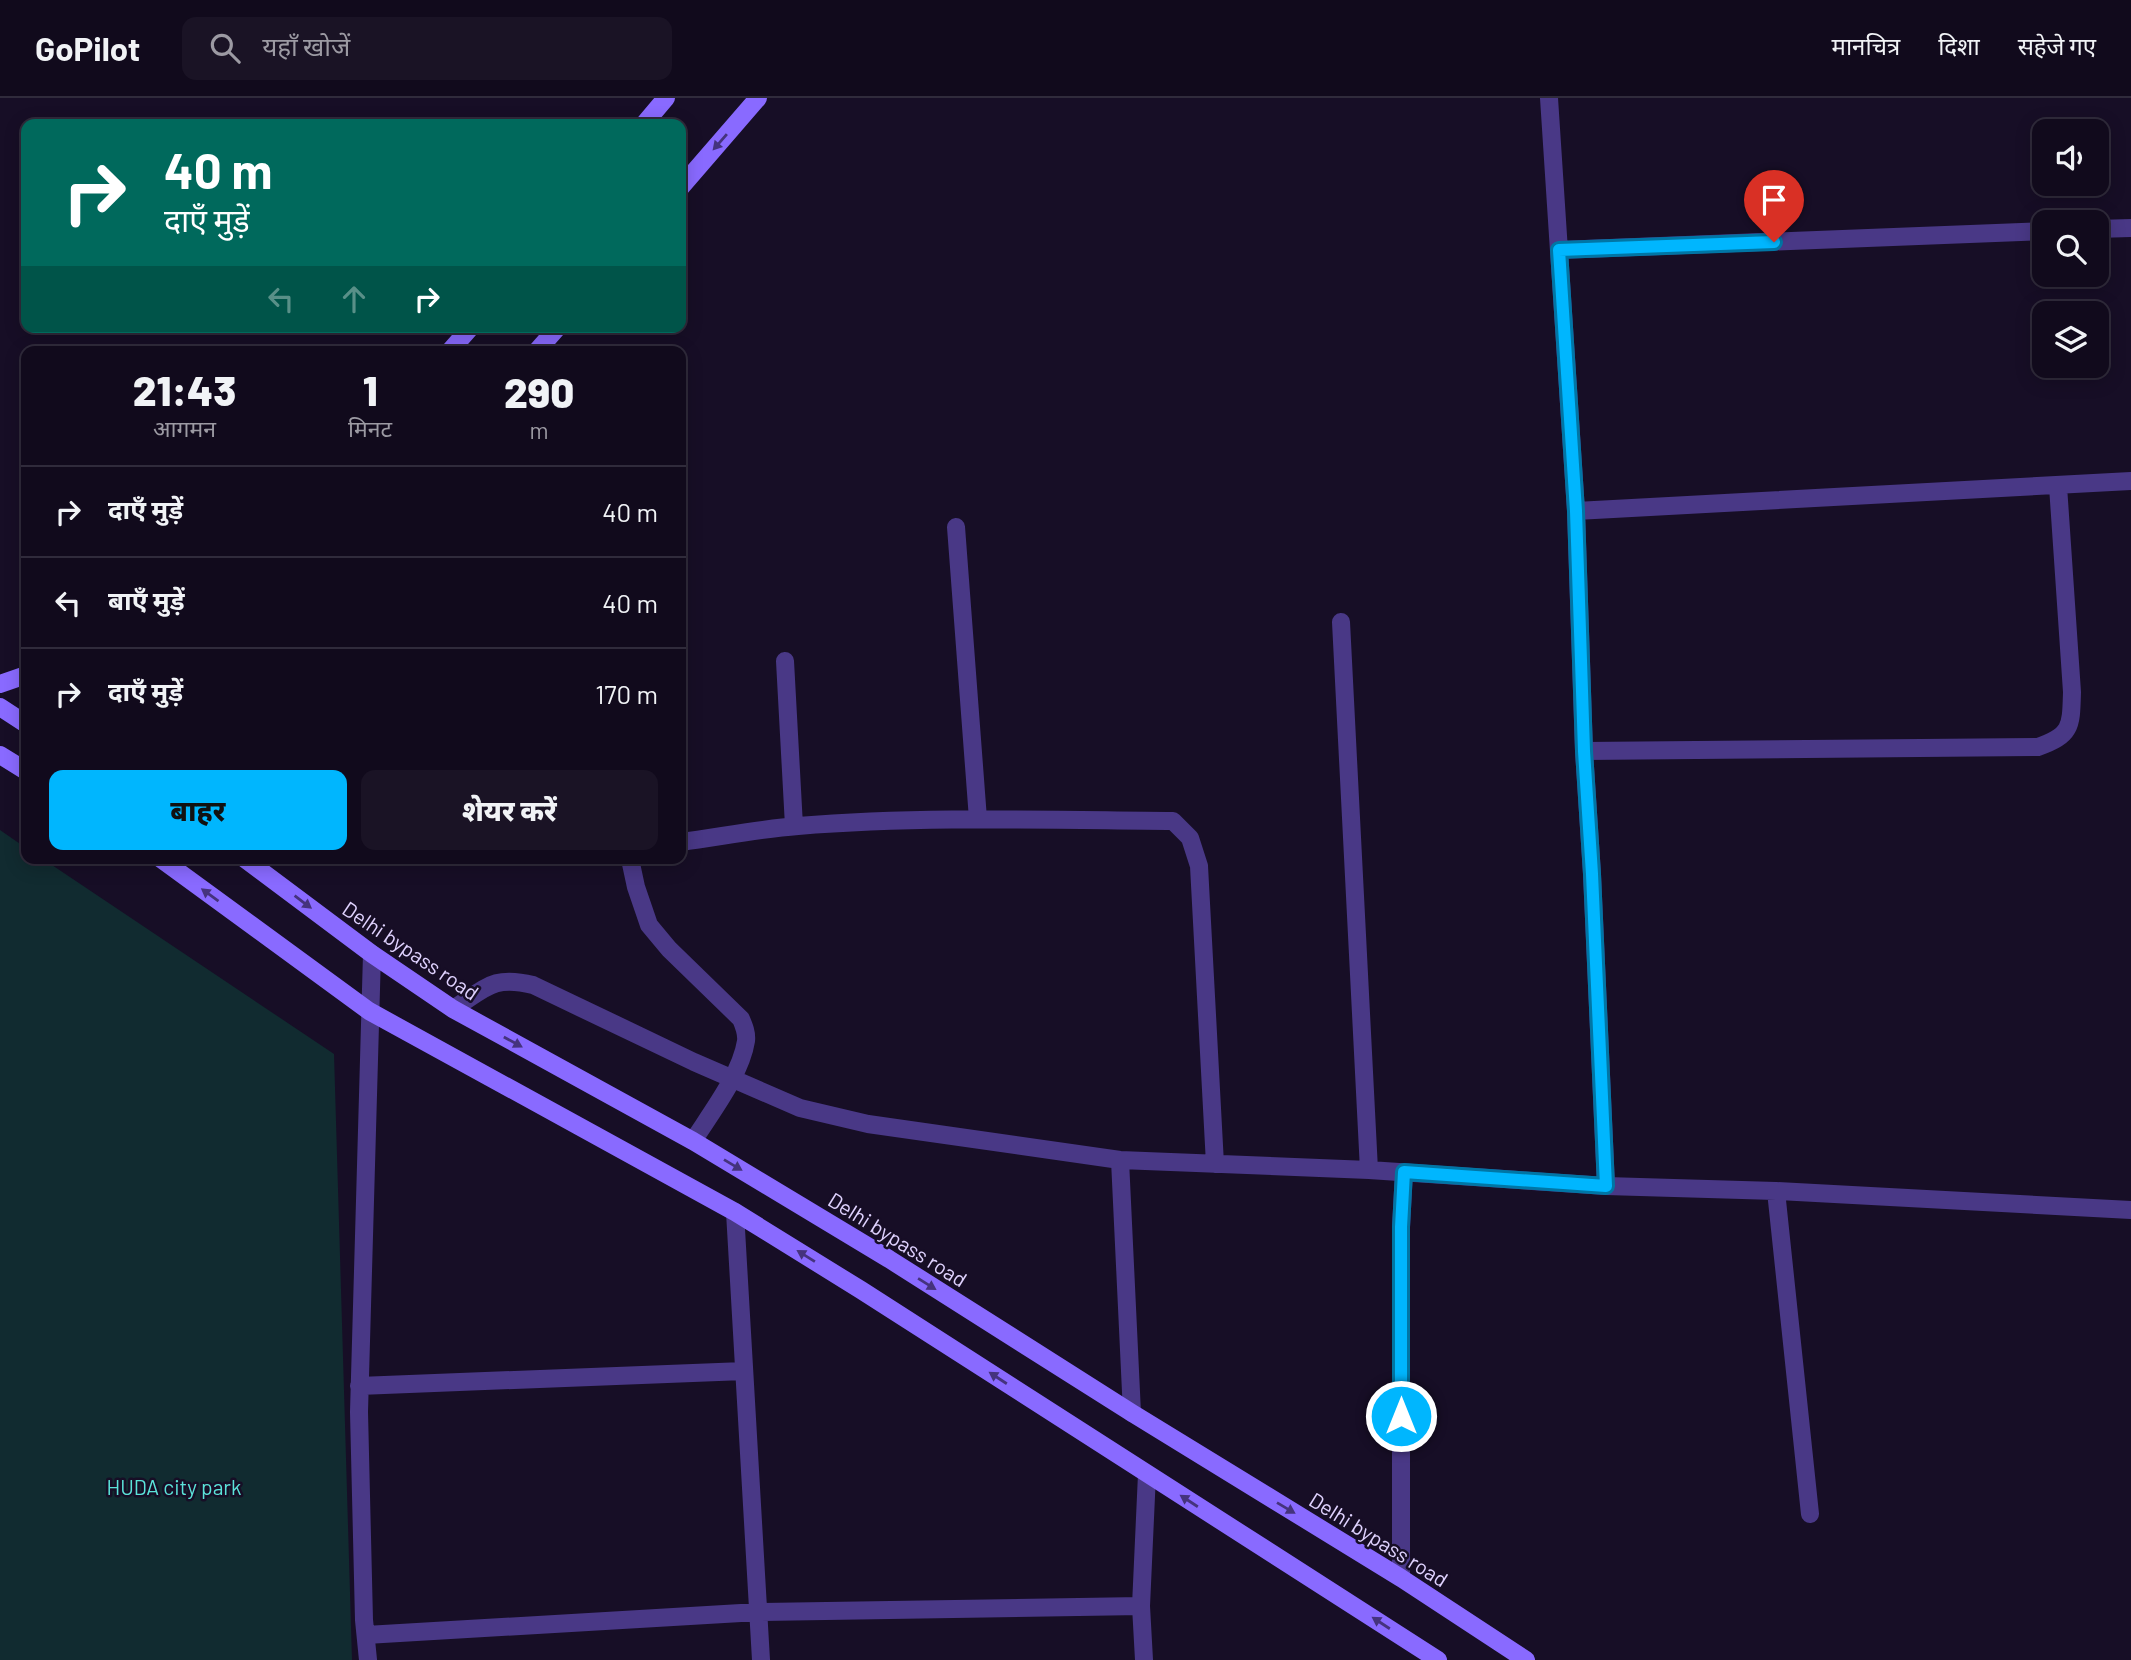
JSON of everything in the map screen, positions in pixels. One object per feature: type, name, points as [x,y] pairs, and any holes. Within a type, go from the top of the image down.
[{"type":"main road","points":[[648,119],[666,98]]},
{"type":"main road","points":[[686,181],[758,98]]},
{"type":"main road","points":[[0,684],[21,677]]},
{"type":"main road","points":[[0,707],[21,721]]},
{"type":"main road","points":[[0,754],[21,768]]},
{"type":"main road","points":[[168,864],[369,1011],[735,1212],[1438,1660]]},
{"type":"main road","name":"Delhi bypass road","points":[[252,864],[372,954],[453,1009],[693,1141],[888,1259],[1401,1578],[1526,1660]]},
{"type":"street","points":[[1549,98],[1576,511],[1584,751],[1606,1186]]},
{"type":"street","points":[[2109,229],[2131,228]]},
{"type":"street","points":[[1559,250],[2032,231]]},
{"type":"street","points":[[1576,511],[2131,481]]},
{"type":"street","points":[[1584,751],[2038,747],[2058,740],[2071,723],[2072,692],[2058,485]]},
{"type":"street","points":[[956,527],[978,819]]},
{"type":"street","points":[[1341,622],[1370,1170]]},
{"type":"street","points":[[785,661],[794,827]]},
{"type":"street","points":[[686,841],[794,827],[978,819],[1172,821],[1190,838],[1199,866],[1215,1164]]},
{"type":"street","points":[[631,864],[649,925],[669,949],[741,1019],[745,1031],[746,1042],[733,1078],[693,1141]]},
{"type":"street","points":[[368,1660],[359,1386],[372,954]]},
{"type":"street","points":[[453,1009],[496,982],[513,980],[533,985],[694,1062],[800,1108],[868,1124],[1120,1160],[1370,1170],[1606,1186],[1776,1191],[2131,1210]]},
{"type":"street","points":[[1120,1160],[1132,1413]]},
{"type":"street","points":[[1401,1578],[1401,1227],[1404,1172]]},
{"type":"street","points":[[1776,1191],[1810,1514]]},
{"type":"street","points":[[735,1212],[761,1660]]},
{"type":"street","points":[[359,1386],[744,1371]]},
{"type":"street","points":[[1144,1660],[1141,1606],[1147,1474]]},
{"type":"street","points":[[366,1635],[758,1612],[1141,1606]]},
{"type":"green space","name":"HUDA city park","points":[[0,830],[21,845],[21,864],[50,864],[334,1054],[352,1660],[0,1660]]},
{"type":"route","points":[[1401,1416],[1401,1227],[1404,1172],[1606,1186],[1584,751],[1576,511],[1559,250],[1774,242]]}]
